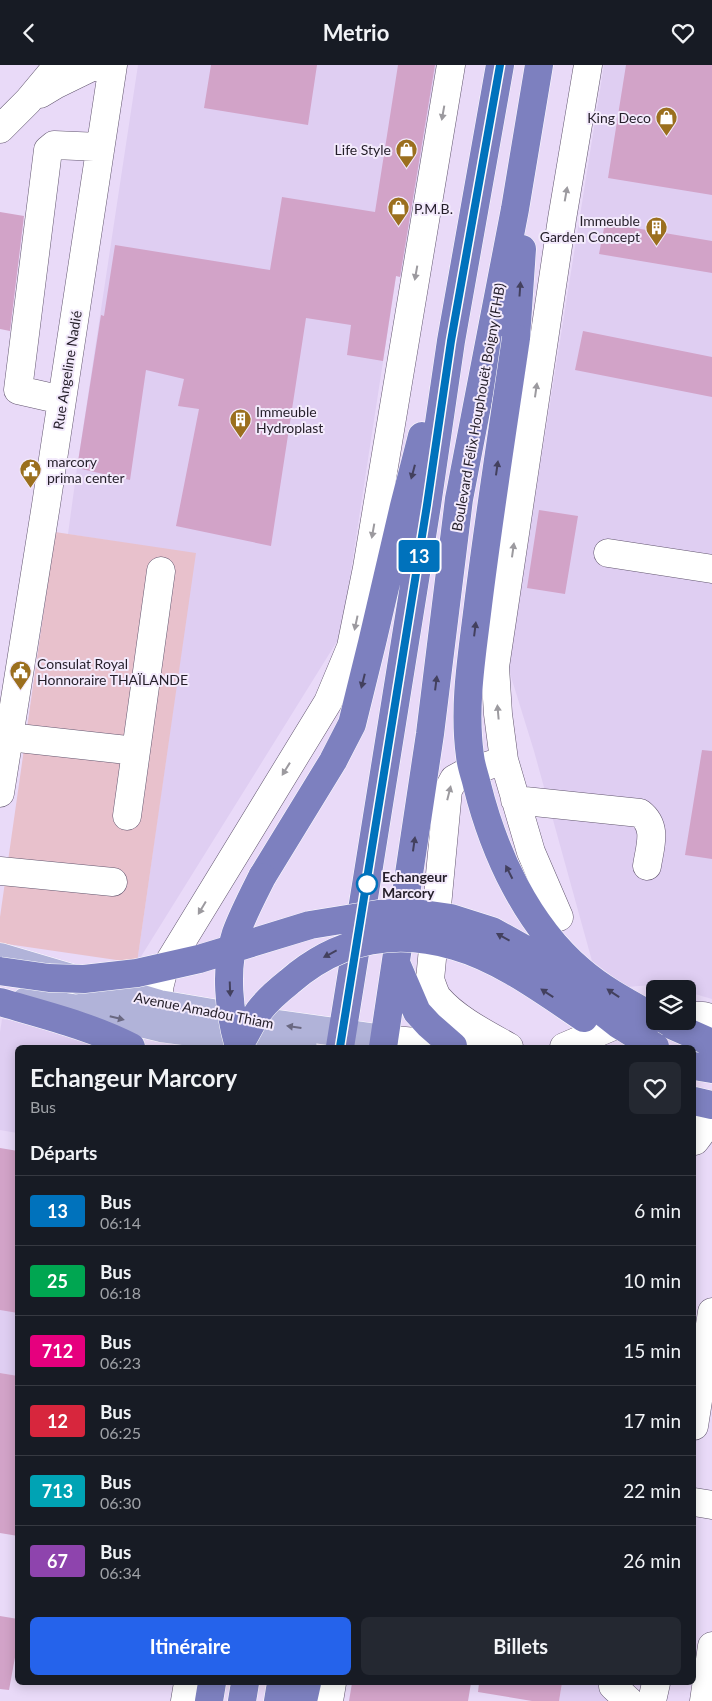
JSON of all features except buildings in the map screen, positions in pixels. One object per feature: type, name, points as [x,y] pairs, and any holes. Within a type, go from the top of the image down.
[{"type":"highway","points":[[341,1040],[427,505],[451,341],[500,65]]},
{"type":"highway","name":"Boulevard Félix Houphouët Boigny (FHB)","points":[[383,1043],[430,734],[459,499],[515,209],[539,65]]},
{"type":"highway","points":[[534,93],[516,338],[469,679],[467,717],[470,757],[483,811],[499,854],[526,905],[551,941],[581,971],[628,1003],[646,1012]]},
{"type":"highway","points":[[238,1045],[230,1003],[229,970],[236,935],[262,877],[333,761],[352,724],[404,506],[423,433],[451,341]]},
{"type":"highway","points":[[0,971],[49,978],[84,979],[137,973],[208,957],[310,925],[378,914],[409,912],[451,918],[492,931],[536,956],[571,987],[610,1017],[652,1045]]},
{"type":"highway","points":[[239,1045],[260,1010],[304,969],[333,952],[350,946],[392,938],[420,939],[456,946],[490,961],[532,984],[628,1045]]},
{"type":"highway","points":[[396,963],[418,1012],[428,1025],[457,1045]]},
{"type":"highway","points":[[0,1000],[80,1025],[122,1043]]},
{"type":"highway","points":[[682,1030],[712,1043]]},
{"type":"highway","points":[[696,1066],[712,1069]]},
{"type":"highway","points":[[696,1101],[712,1105]]},
{"type":"highway","points":[[699,1136],[712,1117]]},
{"type":"highway","points":[[209,1701],[212,1685]]},
{"type":"highway","points":[[242,1701],[245,1685]]},
{"type":"highway","points":[[278,1701],[281,1685]]},
{"type":"highway","points":[[303,1701],[307,1685]]},
{"type":"main road","name":"Avenue Amadou Thiam","points":[[0,957],[160,1016],[294,1045]]},
{"type":"main road","name":"Avenue Amadou Thiam","points":[[0,1000],[38,1002],[86,1010],[271,1023],[341,1040],[383,1043]]},
{"type":"street","points":[[0,129],[28,101],[58,65]]},
{"type":"street","points":[[28,101],[54,85],[96,65]]},
{"type":"street","name":"Rue Angeline Nadié","points":[[0,793],[113,65]]},
{"type":"street","points":[[160,1016],[159,988],[163,973],[328,702],[351,647],[367,568],[452,65]]},
{"type":"street","points":[[559,917],[531,853],[504,760],[498,714],[495,667],[562,219],[588,65]]},
{"type":"street","points":[[62,399],[9,388],[48,150],[54,145],[100,147]]},
{"type":"street","points":[[608,553],[712,569]]},
{"type":"street","points":[[127,816],[161,571]]},
{"type":"street","points":[[9,737],[136,751]]},
{"type":"street","points":[[504,760],[465,773],[454,779],[448,790],[430,980],[437,997],[449,1008],[478,1030],[505,1045]]},
{"type":"street","points":[[515,800],[640,813],[648,819],[652,831],[647,867]]},
{"type":"street","points":[[0,871],[113,883]]},
{"type":"street","points":[[383,1043],[430,980]]},
{"type":"street","points":[[569,1045],[625,1021],[646,1017]]},
{"type":"street","points":[[383,1043],[422,1045]]},
{"type":"street","points":[[696,1413],[712,1312]]},
{"type":"street","points":[[696,1502],[712,1505]]},
{"type":"street","points":[[704,1701],[712,1646]]},
{"type":"street","points":[[185,1701],[188,1685]]},
{"type":"street","points":[[329,1701],[332,1685]]},
{"type":"street","points":[[652,1701],[656,1685]]},
{"type":"shaded area","points":[[138,65],[437,65],[404,277],[396,276],[341,635],[137,963],[195,554],[68,534]]},
{"type":"shaded area","points":[[604,65],[712,65],[712,999],[696,994],[696,980],[646,980],[646,985],[627,987],[592,961],[534,751],[508,667]]},
{"type":"shaded area","points":[[55,532],[196,553],[137,963],[0,943],[0,917]]},
{"type":"shaded area","points":[[2,1019],[74,1030],[115,1045],[15,1045],[15,1133],[0,1130],[0,1032]]},
{"type":"shaded area","points":[[0,1255],[15,1257],[15,1376],[0,1373]]},
{"type":"shaded area","points":[[562,1685],[634,1685],[630,1701],[559,1701]]},
{"type":"bus line","name":"13","points":[[340,1045],[427,505],[451,341],[500,65]]},
{"type":"place","name":"King Deco","points":[[667,136]]},
{"type":"place","name":"Life Style","points":[[407,168]]},
{"type":"place","name":"P.M.B.","points":[[398,227]]},
{"type":"place","name":"Immeuble Garden Concept","points":[[656,247]]},
{"type":"place","name":"Immeuble Hydroplast","points":[[240,438]]},
{"type":"place","name":"marcory prima center","points":[[31,488]]},
{"type":"place","name":"Consulat Royal Honnoraire THAÏLANDE","points":[[21,690]]},
{"type":"place","name":"Echangeur Marcory","points":[[367,884]]}]
